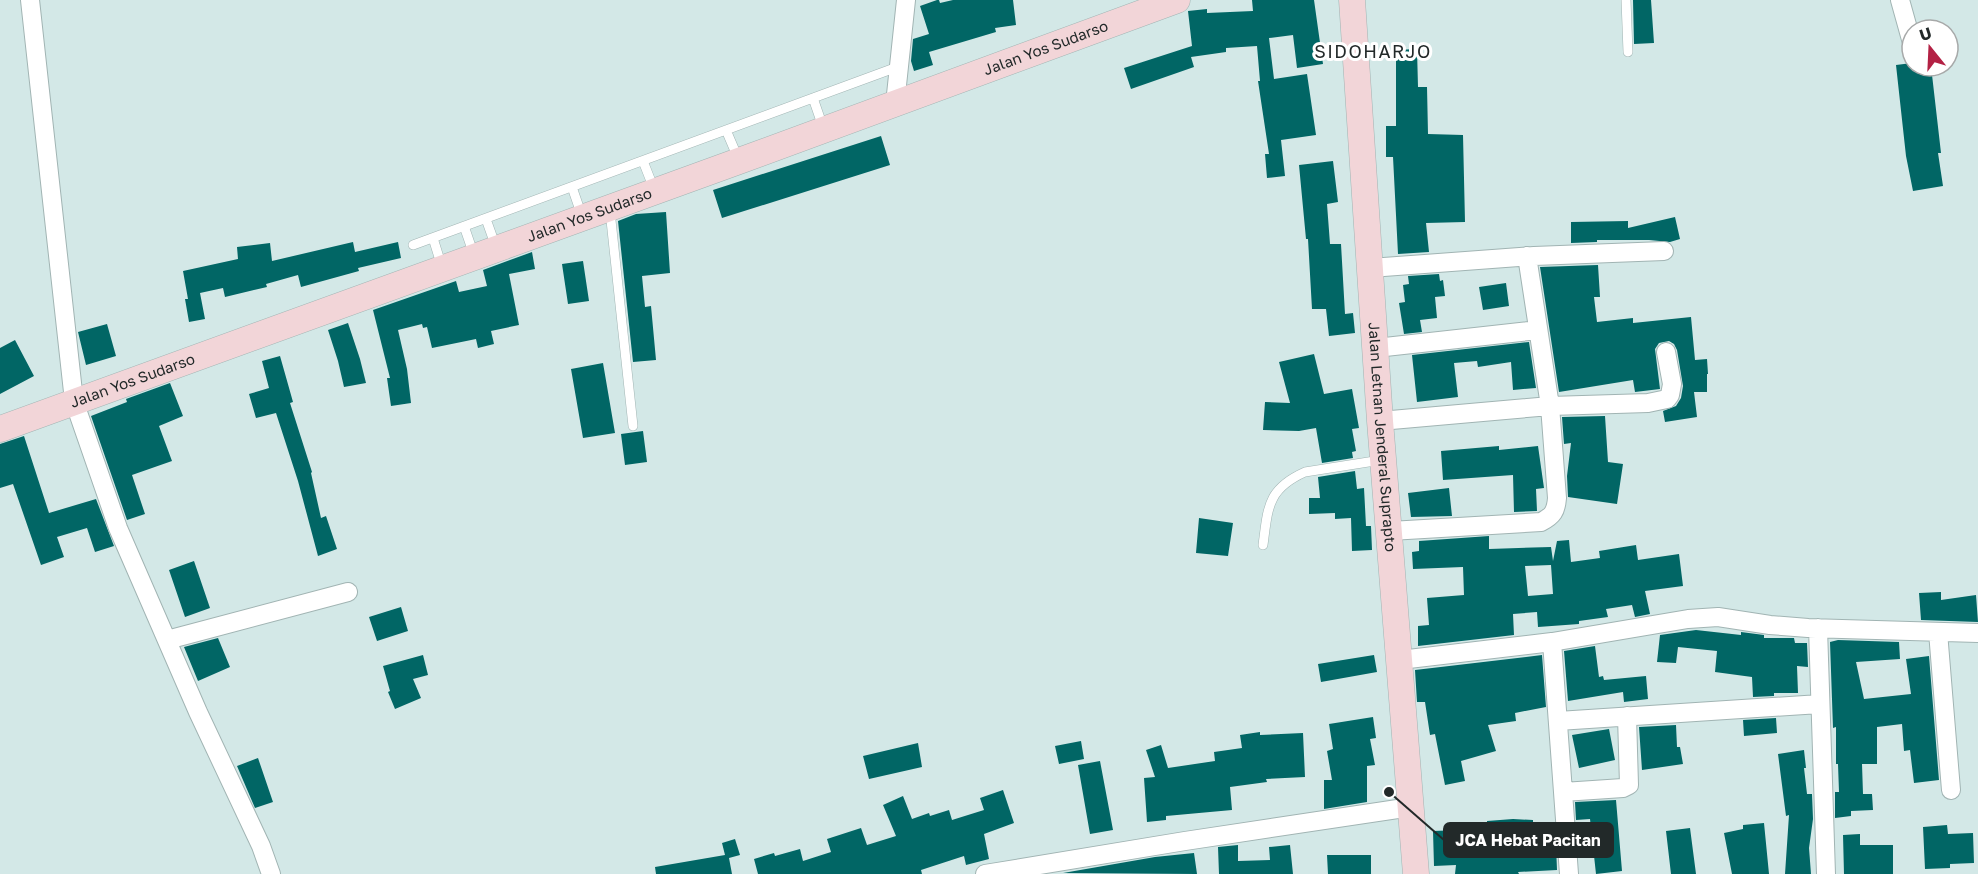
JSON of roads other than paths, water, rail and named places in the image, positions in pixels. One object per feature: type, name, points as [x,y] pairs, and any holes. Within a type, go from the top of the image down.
[{"type":"main road","name":"Jalan Yos Sudarso","points":[[0,429],[656,192],[1177,0]]},
{"type":"main road","name":"Jalan Letnan Jenderal Suprapto","points":[[1352,0],[1386,267],[1376,348],[1416,874]]},
{"type":"street","points":[[30,0],[74,401],[118,528],[261,846],[271,874]]},
{"type":"street","points":[[896,104],[906,0]]},
{"type":"street","points":[[1900,0],[1905,18]]},
{"type":"street","points":[[1386,267],[1527,256],[1664,251]]},
{"type":"street","points":[[1390,531],[1541,522],[1552,515],[1556,507],[1550,406],[1527,256]]},
{"type":"street","points":[[1376,348],[1538,330]]},
{"type":"street","points":[[1380,421],[1550,406],[1648,403],[1667,399],[1672,384],[1666,352]]},
{"type":"street","points":[[167,640],[348,592]]},
{"type":"street","points":[[1400,660],[1552,642],[1708,617],[1818,628],[1978,633]]},
{"type":"street","points":[[1818,628],[1826,874]]},
{"type":"street","points":[[1938,632],[1951,790]]},
{"type":"street","points":[[1552,642],[1569,874]]},
{"type":"street","points":[[1558,720],[1820,705]]},
{"type":"street","points":[[1563,792],[1623,788],[1629,785],[1627,716]]},
{"type":"street","points":[[985,874],[1023,870],[1411,807]]},
{"type":"lane","points":[[1626,0],[1628,52]]},
{"type":"lane","points":[[413,245],[900,66]]},
{"type":"lane","points":[[813,98],[824,130]]},
{"type":"lane","points":[[726,130],[739,161]]},
{"type":"lane","points":[[643,161],[656,192]]},
{"type":"lane","points":[[572,187],[583,218]]},
{"type":"lane","points":[[610,208],[633,426]]},
{"type":"lane","points":[[486,219],[486,253]]},
{"type":"lane","points":[[464,226],[486,253]]},
{"type":"lane","points":[[434,238],[443,268]]},
{"type":"lane","points":[[1263,546],[1267,511],[1272,496],[1296,476],[1305,472],[1384,459]]},
{"type":"place","name":"JCA Hebat Pacitan","points":[[1389,792]]},
{"type":"district","name":"SIDOHARJO","points":[[1373,52]]}]
